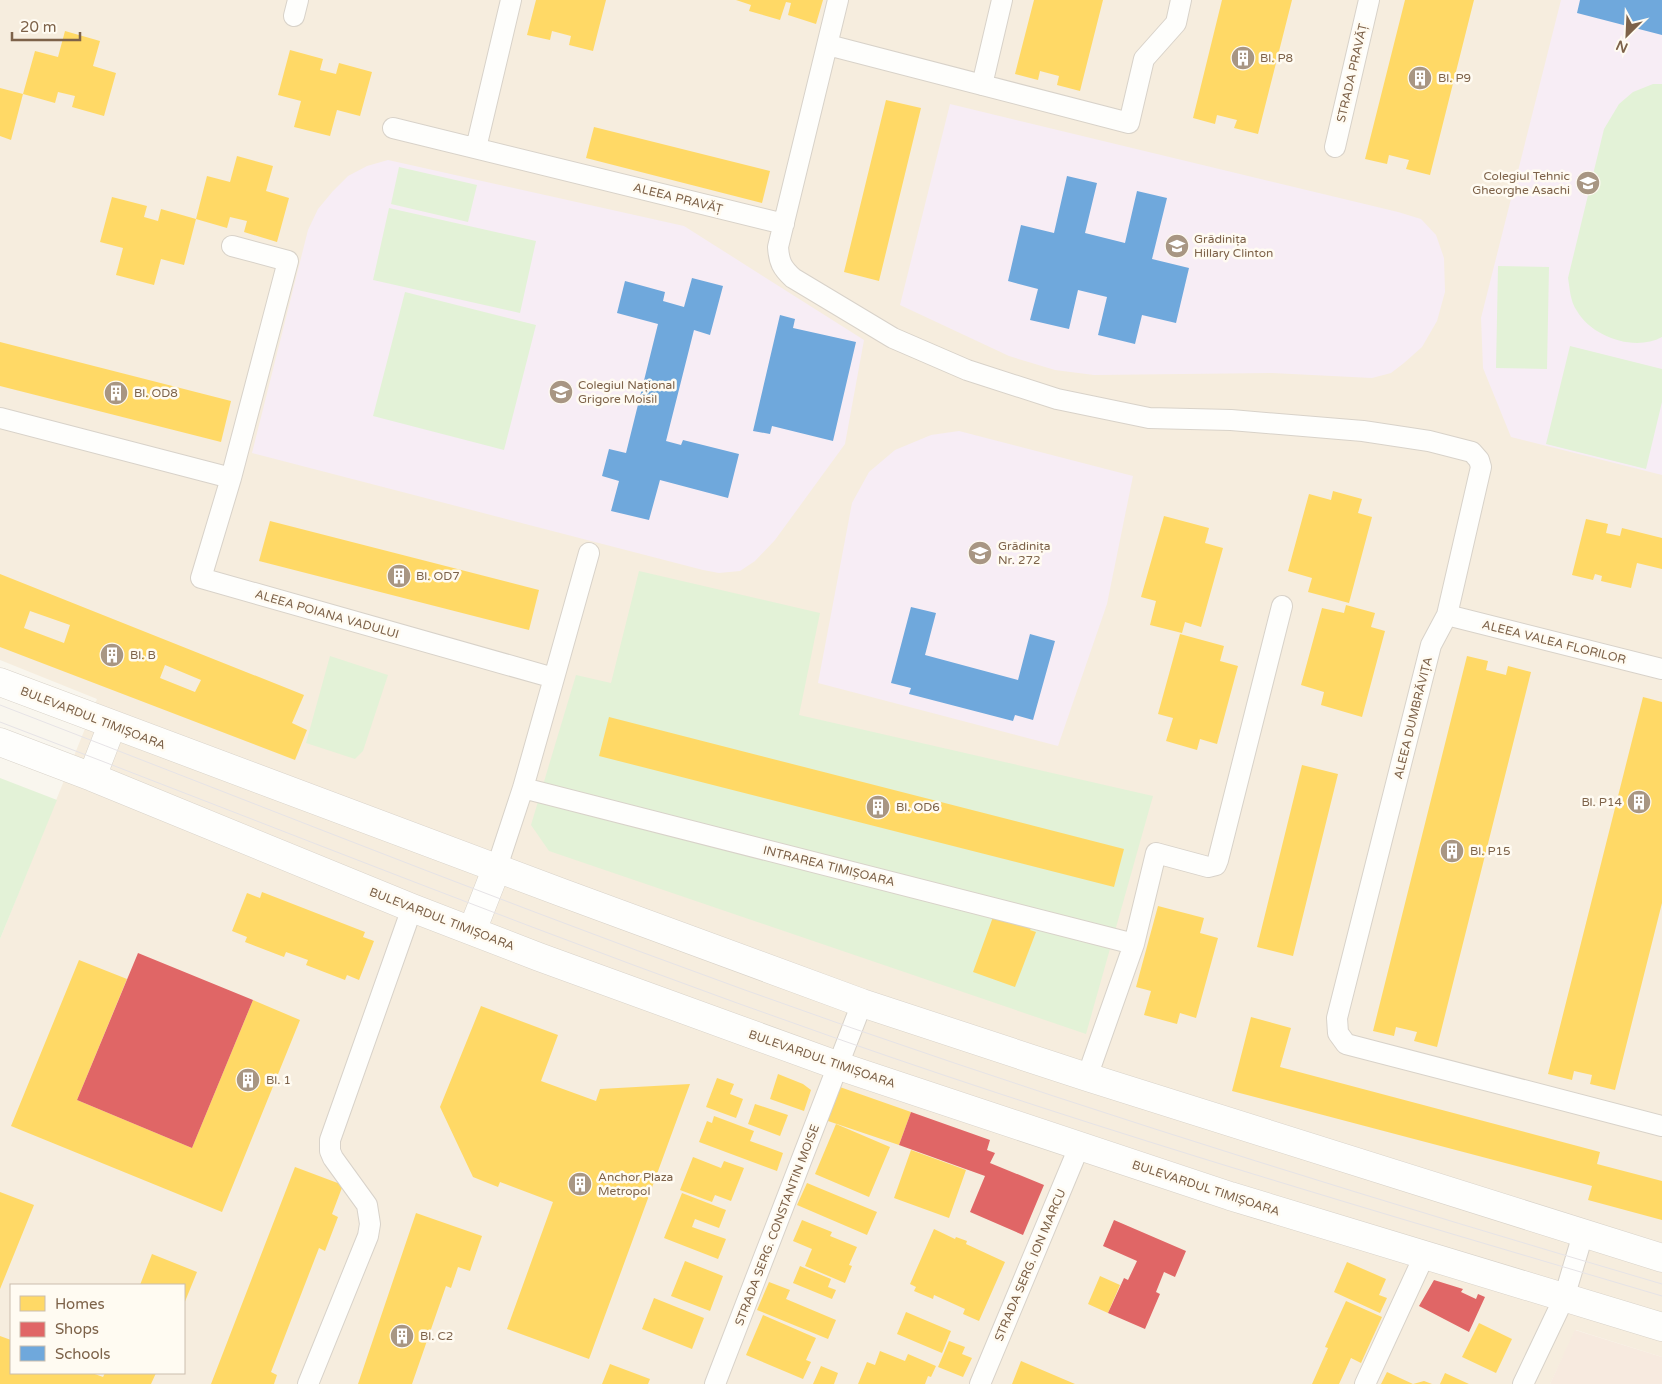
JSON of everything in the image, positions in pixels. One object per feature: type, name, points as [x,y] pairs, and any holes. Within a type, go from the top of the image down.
[{"type":"main road","name":"BULEVARDUL TIMIȘOARA","points":[[0,682],[112,726],[862,1003],[1087,1077],[1662,1258]]},
{"type":"main road","points":[[92,777],[112,726]]},
{"type":"main road","name":"BULEVARDUL TIMIȘOARA","points":[[0,742],[92,777],[472,932],[839,1066],[1230,1196],[1662,1326]]},
{"type":"main road","points":[[472,932],[497,867]]},
{"type":"street","points":[[476,148],[511,0]]},
{"type":"street","points":[[784,224],[838,0]]},
{"type":"street","points":[[828,45],[1129,122],[1144,59],[1176,23],[1181,0]]},
{"type":"street","name":"STRADA PRAVĂȚ","points":[[1335,147],[1368,0]]},
{"type":"street","points":[[982,85],[999,1]]},
{"type":"street","name":"ALEEA PRAVĂȚ","points":[[394,128],[784,224]]},
{"type":"street","name":"ALEEA DUMBRĂVIȚA","points":[[784,224],[778,248],[779,258],[782,267],[793,278],[877,330],[967,370],[1057,399],[1149,418],[1231,420],[1363,431],[1429,441],[1472,452],[1479,460],[1481,467],[1446,615],[1431,645],[1337,1018],[1338,1033],[1346,1044],[1662,1126]]},
{"type":"street","name":"ALEEA POIANA VADULUI","points":[[232,246],[288,261],[231,478],[201,578],[554,678]]},
{"type":"street","points":[[0,418],[231,478]]},
{"type":"street","points":[[497,867],[523,788],[589,553]]},
{"type":"street","points":[[1087,1077],[1134,944],[1156,853],[1208,867],[1216,865],[1282,606]]},
{"type":"street","name":"ALEEA VALEA FLORILOR","points":[[1446,615],[1662,669]]},
{"type":"street","name":"INTRAREA TIMIȘOARA","points":[[523,788],[1134,944]]},
{"type":"street","points":[[308,1384],[368,1236],[370,1224],[367,1206],[330,1151],[330,1140],[412,908]]},
{"type":"street","name":"STRADA SERG. CONSTANTIN MOISE","points":[[715,1384],[862,1003]]},
{"type":"street","name":"STRADA SERG. ION MARCU","points":[[980,1384],[1079,1147]]},
{"type":"street","points":[[1523,1384],[1564,1298],[1583,1234]]},
{"type":"street","points":[[1365,1384],[1426,1254]]},
{"type":"shaded area","points":[[0,0],[1662,0],[1662,1357],[1576,1330],[1550,1384],[0,1384],[0,939],[97,699],[0,660]]},
{"type":"shaded area","name":"Colegiul Tehnic Gheorghe Asachi","points":[[1561,0],[1662,0],[1662,475],[1511,437],[1483,368],[1481,318]]},
{"type":"shaded area","name":"Grădinița Hillary Clinton","points":[[950,104],[1421,219],[1436,235],[1444,258],[1445,292],[1437,321],[1422,347],[1404,363],[1391,373],[1372,378],[1272,373],[1094,375],[1055,370],[1009,356],[900,305]]},
{"type":"shaded area","name":"Colegiul Național Grigore Moisil","points":[[388,160],[684,226],[864,340],[845,444],[775,540],[755,561],[740,571],[719,573],[703,570],[252,453],[308,230],[318,209],[348,176],[367,166]]},
{"type":"shaded area","name":"Grădinița Nr. 272","points":[[959,431],[1133,476],[1107,604],[1058,746],[818,683],[852,503],[869,472],[895,450],[931,435]]},
{"type":"shaded area","points":[[1575,1330],[1662,1357],[1662,1384],[1550,1384]]},
{"type":"green space","points":[[1653,84],[1662,84],[1662,337],[1639,343],[1627,342],[1603,335],[1584,320],[1573,303],[1568,278],[1604,129],[1619,104],[1633,92]]},
{"type":"green space","points":[[399,167],[477,185],[468,222],[391,204]]},
{"type":"green space","points":[[389,208],[536,241],[520,313],[373,280]]},
{"type":"green space","points":[[1498,266],[1549,267],[1547,369],[1496,368]]},
{"type":"green space","points":[[405,292],[536,325],[504,450],[373,416]]},
{"type":"green space","points":[[1570,346],[1662,369],[1662,402],[1646,469],[1546,444]]},
{"type":"green space","points":[[639,571],[820,613],[799,715],[1153,796],[1086,1034],[549,851],[531,825],[576,675],[611,683]]},
{"type":"green space","points":[[330,656],[388,675],[363,751],[355,759],[306,743]]},
{"type":"green space","points":[[0,778],[57,800],[0,939]]},
{"type":"building: Homes","points":[[536,0],[606,0],[593,51],[569,45],[571,36],[552,31],[550,40],[527,35]]},
{"type":"building: Homes","points":[[736,0],[823,0],[816,24],[788,15],[791,3],[786,2],[780,20],[749,11],[751,5]]},
{"type":"building: Homes","points":[[1034,0],[1103,0],[1080,91],[1057,85],[1059,76],[1040,71],[1038,80],[1015,74]]},
{"type":"building: Homes","name":"Bl. P8","points":[[1222,0],[1292,0],[1258,134],[1234,128],[1237,120],[1217,115],[1215,124],[1193,118]]},
{"type":"building: Homes","name":"Bl. P9","points":[[1405,0],[1474,0],[1430,175],[1406,169],[1409,160],[1389,155],[1387,164],[1365,159]]},
{"type":"building: Homes","points":[[65,31],[100,41],[93,66],[116,73],[104,116],[72,107],[75,96],[58,92],[55,103],[23,94],[35,51],[58,57]]},
{"type":"building: Homes","points":[[290,50],[323,59],[320,70],[336,74],[339,63],[372,72],[360,116],[337,110],[330,136],[294,127],[301,101],[278,95]]},
{"type":"building: Homes","points":[[0,88],[23,94],[11,140],[0,136]]},
{"type":"building: Homes","points":[[886,100],[921,108],[879,281],[844,272]]},
{"type":"building: Homes","points":[[594,127],[770,171],[762,203],[586,158]]},
{"type":"building: Homes","points":[[237,156],[273,166],[266,191],[289,198],[277,242],[244,232],[247,221],[230,217],[227,228],[196,219],[207,176],[230,182]]},
{"type":"building: Homes","points":[[112,197],[147,206],[144,217],[158,221],[161,209],[196,219],[184,265],[161,259],[154,285],[116,275],[123,248],[100,242]]},
{"type":"building: Homes","name":"Bl. OD8","points":[[0,342],[231,401],[221,442],[0,386]]},
{"type":"building: Homes","points":[[1333,491],[1362,499],[1358,513],[1372,517],[1349,603],[1308,592],[1312,578],[1288,571],[1309,494],[1331,500]]},
{"type":"building: Homes","points":[[1164,516],[1209,528],[1205,543],[1223,548],[1201,627],[1185,622],[1182,633],[1150,625],[1156,601],[1141,597]]},
{"type":"building: Homes","points":[[1586,519],[1608,524],[1606,533],[1620,536],[1622,528],[1662,538],[1662,569],[1637,563],[1631,588],[1601,581],[1602,576],[1595,574],[1593,580],[1572,575]]},
{"type":"building: Homes","name":"Bl. OD7","points":[[270,521],[539,590],[529,630],[259,561]]},
{"type":"building: Homes","points":[[0,574],[304,695],[292,723],[307,730],[295,760],[0,647]],"holes":[[[30,611],[70,625],[64,643],[24,628]],[[165,665],[201,680],[195,692],[160,678]]]},
{"type":"building: Homes","points":[[1346,605],[1375,613],[1371,627],[1385,631],[1362,717],[1321,705],[1324,692],[1301,685],[1322,608],[1344,613]]},
{"type":"building: Homes","points":[[1180,634],[1224,646],[1220,661],[1238,666],[1217,744],[1200,739],[1197,750],[1166,741],[1173,718],[1158,714]]},
{"type":"building: Homes","name":"Bl. P15","points":[[1467,656],[1488,661],[1486,670],[1506,675],[1508,666],[1531,672],[1437,1047],[1414,1041],[1417,1032],[1396,1027],[1394,1036],[1373,1031]]},
{"type":"building: Homes","name":"Bl. P14","points":[[1643,697],[1662,702],[1662,903],[1615,1090],[1590,1084],[1592,1075],[1574,1071],[1572,1080],[1548,1074]]},
{"type":"building: Homes","name":"Bl. OD6","points":[[609,717],[1124,849],[1114,887],[599,756]]},
{"type":"building: Homes","points":[[1302,765],[1338,774],[1293,956],[1257,947]]},
{"type":"building: Homes","points":[[262,892],[365,932],[363,937],[374,941],[359,980],[347,975],[345,980],[306,965],[308,960],[286,952],[284,957],[245,942],[247,937],[232,931],[247,893],[260,898]]},
{"type":"building: Homes","points":[[1158,906],[1204,918],[1200,933],[1218,938],[1196,1018],[1180,1013],[1177,1024],[1144,1015],[1151,991],[1136,987]]},
{"type":"building: Homes","points":[[993,917],[1032,927],[1030,930],[1036,932],[1015,987],[973,972]]},
{"type":"building: Homes","name":"Bl. 1","points":[[79,960],[127,979],[77,1100],[192,1148],[253,1000],[300,1020],[222,1212],[11,1126]]},
{"type":"building: Homes","name":"Anchor Plaza Metropol","points":[[481,1006],[558,1035],[541,1081],[596,1101],[600,1089],[690,1084],[589,1359],[507,1329],[553,1202],[500,1182],[498,1187],[473,1177],[440,1107]]},
{"type":"building: Homes","points":[[1251,1017],[1291,1028],[1280,1067],[1600,1152],[1597,1164],[1662,1181],[1662,1220],[1588,1200],[1592,1186],[1232,1091]]},
{"type":"building: Homes","points":[[778,1074],[803,1084],[811,1090],[804,1111],[770,1099]]},
{"type":"building: Homes","points":[[717,1078],[734,1084],[730,1094],[743,1099],[736,1118],[706,1107]]},
{"type":"building: Homes","points":[[837,1086],[911,1112],[899,1145],[825,1120]]},
{"type":"building: Homes","points":[[755,1104],[788,1115],[780,1136],[748,1124]]},
{"type":"building: Homes","points":[[714,1116],[754,1131],[750,1141],[783,1153],[777,1171],[699,1142],[707,1121],[712,1123]]},
{"type":"building: Homes","points":[[836,1124],[890,1147],[869,1197],[815,1174]]},
{"type":"building: Homes","points":[[911,1150],[966,1170],[949,1218],[894,1198]]},
{"type":"building: Homes","points":[[693,1157],[721,1168],[724,1161],[744,1168],[731,1201],[715,1195],[712,1202],[680,1190]]},
{"type":"building: Homes","points":[[295,1167],[343,1185],[332,1214],[338,1217],[325,1251],[319,1248],[271,1372],[277,1375],[274,1384],[211,1384]]},
{"type":"building: Homes","points":[[807,1183],[877,1212],[867,1235],[797,1205]]},
{"type":"building: Homes","points":[[0,1192],[34,1205],[0,1289]]},
{"type":"building: Homes","points":[[682,1193],[726,1210],[719,1228],[695,1219],[692,1227],[726,1239],[718,1259],[664,1238]]},
{"type":"building: Homes","name":"Bl. C2","points":[[416,1213],[482,1236],[470,1271],[458,1267],[451,1288],[446,1286],[412,1384],[358,1384]]},
{"type":"building: Homes","points":[[802,1220],[832,1232],[830,1236],[857,1247],[849,1265],[852,1266],[845,1283],[805,1266],[812,1249],[793,1241]]},
{"type":"building: Homes","points":[[934,1229],[955,1239],[956,1237],[967,1241],[966,1244],[1005,1262],[979,1321],[963,1314],[965,1309],[934,1295],[933,1299],[914,1291],[916,1287],[910,1284]]},
{"type":"building: Homes","points":[[152,1254],[197,1272],[185,1302],[185,1284],[140,1284]]},
{"type":"building: Homes","points":[[685,1261],[723,1276],[710,1311],[671,1296]]},
{"type":"building: Homes","points":[[1347,1262],[1386,1279],[1379,1295],[1387,1298],[1380,1313],[1334,1292]]},
{"type":"building: Homes","points":[[800,1266],[831,1279],[828,1287],[836,1290],[832,1299],[793,1283]]},
{"type":"building: Homes","points":[[1100,1276],[1120,1285],[1108,1313],[1088,1304]]},
{"type":"building: Homes","points":[[769,1282],[790,1290],[786,1299],[836,1320],[828,1339],[757,1310]]},
{"type":"building: Homes","points":[[654,1298],[704,1318],[692,1349],[642,1329]]},
{"type":"building: Homes","points":[[1346,1301],[1382,1317],[1361,1363],[1351,1358],[1339,1384],[1312,1384],[1328,1348],[1325,1347]]},
{"type":"building: Homes","points":[[906,1312],[951,1331],[942,1353],[897,1334]]},
{"type":"building: Homes","points":[[763,1315],[816,1338],[806,1360],[811,1362],[803,1379],[746,1355]]},
{"type":"building: Homes","points":[[1479,1323],[1512,1339],[1496,1373],[1462,1357]]},
{"type":"building: Homes","points":[[0,1336],[10,1340],[10,1374],[95,1374],[103,1377],[104,1374],[156,1374],[151,1384],[0,1384]]},
{"type":"building: Homes","points":[[949,1341],[965,1347],[962,1354],[972,1358],[963,1377],[938,1367]]},
{"type":"building: Homes","points":[[880,1351],[905,1361],[908,1354],[936,1366],[931,1377],[928,1376],[925,1384],[858,1384],[867,1362],[875,1365]]},
{"type":"building: Homes","points":[[1021,1361],[1075,1384],[1012,1384]]},
{"type":"building: Homes","points":[[610,1364],[650,1379],[648,1384],[602,1384]]},
{"type":"building: Homes","points":[[821,1366],[838,1373],[834,1384],[813,1384]]},
{"type":"building: Homes","points":[[1387,1372],[1413,1384],[1381,1384]]},
{"type":"building: Homes","points":[[1445,1373],[1469,1384],[1440,1384]]},
{"type":"building: Homes","points":[[1424,1381],[1432,1384],[1413,1384]]},
{"type":"building: Shops","points":[[138,953],[253,1000],[192,1148],[77,1100]]},
{"type":"building: Shops","points":[[911,1112],[990,1140],[987,1150],[995,1153],[990,1163],[1044,1185],[1023,1235],[970,1212],[985,1176],[899,1145]]},
{"type":"building: Shops","points":[[1114,1220],[1186,1251],[1175,1277],[1164,1272],[1156,1292],[1160,1294],[1145,1329],[1108,1313],[1124,1278],[1128,1280],[1137,1261],[1103,1246]]},
{"type":"building: Shops","points":[[1434,1280],[1463,1289],[1461,1292],[1476,1299],[1478,1294],[1485,1297],[1469,1332],[1419,1306]]},
{"type":"building: Schools","points":[[1580,0],[1662,0],[1662,35],[1577,13]]},
{"type":"building: Schools","points":[[1067,176],[1097,183],[1085,233],[1125,243],[1137,191],[1167,198],[1152,259],[1189,268],[1176,323],[1142,315],[1135,344],[1098,335],[1107,297],[1078,290],[1069,329],[1030,320],[1038,289],[1008,281],[1021,225],[1054,233]]},
{"type":"building: Schools","points":[[692,278],[723,286],[710,335],[694,330],[666,441],[681,445],[683,440],[739,454],[728,498],[660,480],[649,520],[611,511],[619,481],[602,476],[609,449],[626,453],[658,324],[617,313],[625,281],[665,292],[663,301],[684,307]]},
{"type":"building: Schools","points":[[780,315],[795,319],[793,328],[856,342],[833,441],[772,426],[770,434],[753,431]]},
{"type":"building: Schools","points":[[911,607],[936,613],[925,655],[1018,680],[1030,634],[1055,641],[1033,720],[1015,715],[1013,721],[909,694],[911,688],[891,683]]},
{"type":"tram line","points":[[0,705],[531,911],[852,1028],[1053,1096],[1256,1161],[1662,1284]]},
{"type":"tram line","points":[[0,722],[526,925],[738,1003],[945,1076],[1149,1142],[1354,1205],[1662,1296]]},
{"type":"place","name":"Bl. P8","points":[[1243,58]]},
{"type":"place","name":"Bl. P9","points":[[1420,78]]},
{"type":"place","name":"Colegiul Tehnic Gheorghe Asachi","points":[[1588,183]]},
{"type":"place","name":"Grădinița Hillary Clinton","points":[[1177,246]]},
{"type":"place","name":"Colegiul Național Grigore Moisil","points":[[561,392]]},
{"type":"place","name":"Bl. OD8","points":[[116,393]]},
{"type":"place","name":"Grădinița Nr. 272","points":[[980,553]]},
{"type":"place","name":"Bl. OD7","points":[[399,576]]},
{"type":"place","name":"Bl. B","points":[[112,655]]},
{"type":"place","name":"Bl. P14","points":[[1639,802]]},
{"type":"place","name":"Bl. OD6","points":[[878,807]]},
{"type":"place","name":"Bl. P15","points":[[1452,851]]},
{"type":"place","name":"Bl. 1","points":[[248,1080]]},
{"type":"place","name":"Anchor Plaza Metropol","points":[[580,1184]]},
{"type":"place","name":"Bl. C2","points":[[402,1336]]}]
